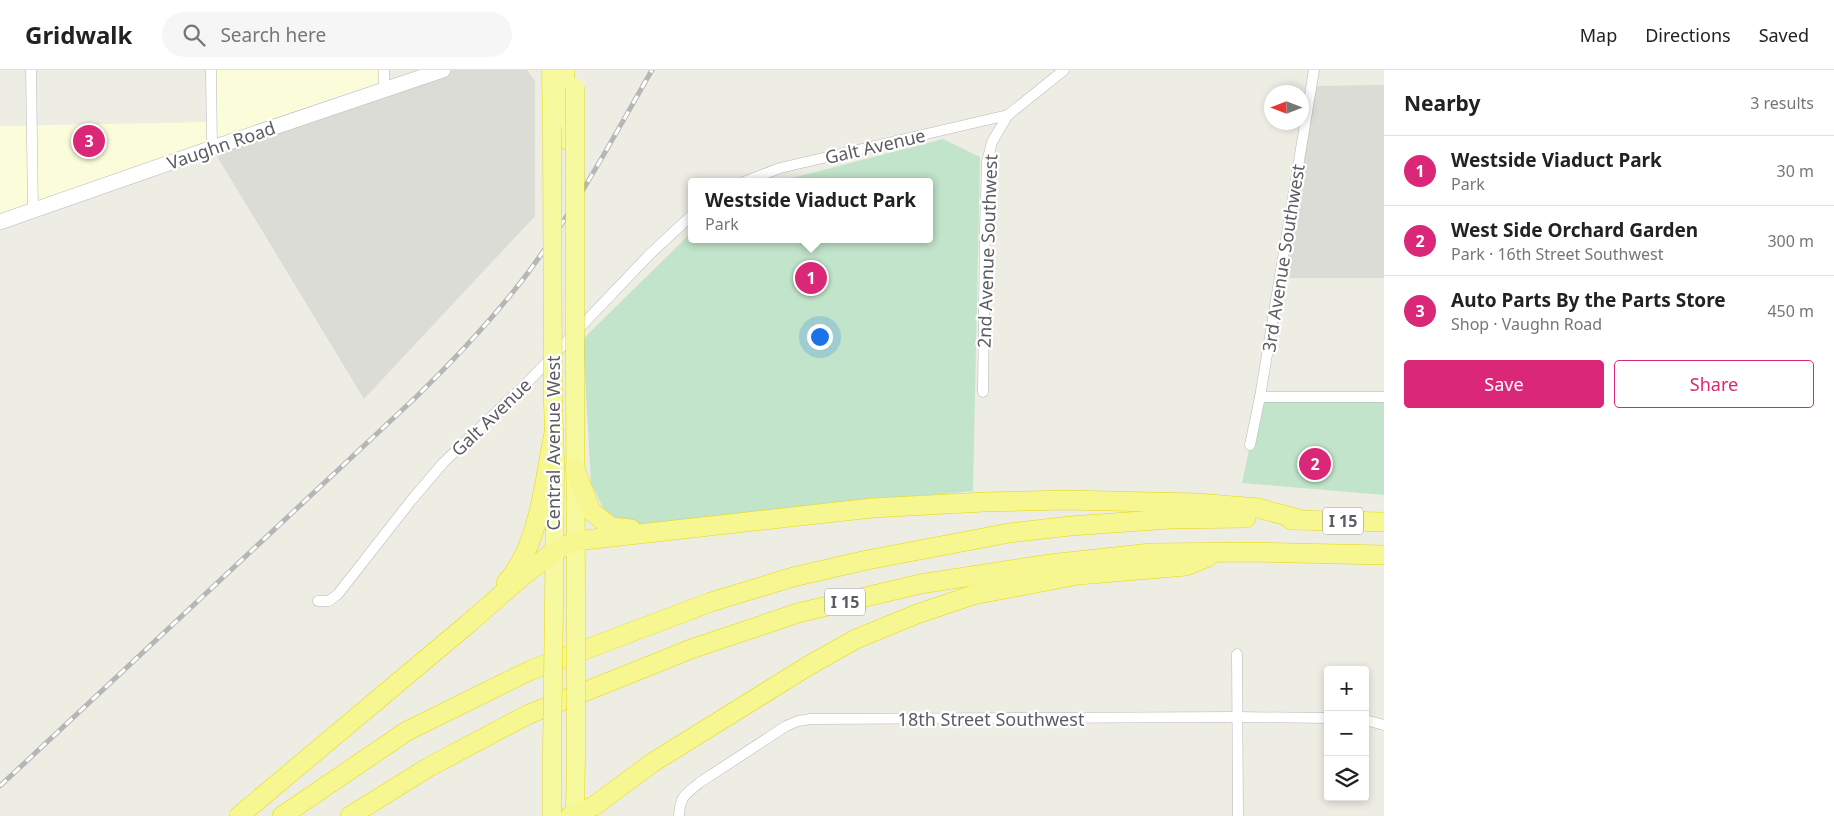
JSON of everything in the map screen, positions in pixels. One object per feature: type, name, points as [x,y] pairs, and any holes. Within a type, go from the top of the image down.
[{"type":"highway","name":"Central Avenue West","points":[[551,70],[554,434],[552,816]]},
{"type":"highway","name":"Central Avenue West","points":[[564,70],[572,84],[575,186],[576,755],[573,815]]},
{"type":"highway","points":[[469,623],[512,576],[528,546],[538,520],[554,434]]},
{"type":"highway","points":[[576,468],[591,511],[611,527],[658,532]]},
{"type":"highway","points":[[239,816],[518,580],[553,552],[576,541],[872,508],[1011,501],[1066,500],[1197,503],[1258,508],[1302,520]]},
{"type":"highway","name":"I 15","points":[[282,816],[407,731],[522,674],[711,602],[793,577],[939,545],[1009,533],[1070,526],[1170,519],[1232,518],[1384,522]]},
{"type":"highway","points":[[573,815],[594,806],[652,763],[808,666],[856,639],[917,614],[973,595],[1078,575],[1186,566],[1218,552]]},
{"type":"highway","name":"I 15","points":[[350,816],[429,767],[527,715],[692,648],[798,613],[920,584],[1050,564],[1151,553],[1218,552],[1384,555]]},
{"type":"highway","points":[[604,816],[621,785]]},
{"type":"main road","name":"Vaughn Road","points":[[0,222],[443,70]]},
{"type":"street","points":[[31,70],[33,210]]},
{"type":"street","points":[[211,70],[212,148]]},
{"type":"street","points":[[384,70],[384,89]]},
{"type":"street","points":[[1008,115],[1064,70]]},
{"type":"street","name":"3rd Avenue Southwest","points":[[1250,445],[1260,396],[1314,70]]},
{"type":"street","name":"Galt Avenue","points":[[754,178],[780,168],[1008,115]]},
{"type":"street","name":"2nd Avenue Southwest","points":[[983,392],[987,162],[992,142],[1008,115]]},
{"type":"street","name":"Galt Avenue","points":[[318,601],[329,601],[338,594],[443,463],[527,384],[650,255],[688,219]]},
{"type":"street","points":[[1260,396],[1384,397]]},
{"type":"street","points":[[1237,654],[1238,816]]},
{"type":"street","name":"18th Street Southwest","points":[[679,816],[680,803],[687,793],[699,783],[786,726],[798,721],[811,719],[1324,718]]},
{"type":"street","points":[[1369,721],[1384,725]]},
{"type":"shaded area","points":[[211,70],[384,70],[384,89],[0,222],[0,126],[211,122]]},
{"type":"shaded area","points":[[435,70],[527,70],[535,81],[535,216],[364,399],[212,148]]},
{"type":"shaded area","points":[[1384,85],[1384,278],[1280,278],[1304,130],[1309,130],[1311,86]]},
{"type":"shaded area","points":[[943,139],[980,157],[973,491],[633,525],[606,514],[591,483],[583,339],[688,236],[688,243],[933,243],[933,178],[792,178]]},
{"type":"shaded area","points":[[1260,397],[1384,397],[1384,495],[1242,483]]},
{"type":"railway","points":[[0,786],[415,398],[473,338],[527,274],[561,225],[652,70]]},
{"type":"place","name":"Auto Parts By the Parts Store","points":[[89,141]]},
{"type":"place","name":"Westside Viaduct Park","points":[[811,278]]},
{"type":"place","name":"West Side Orchard Garden","points":[[1315,464]]}]
